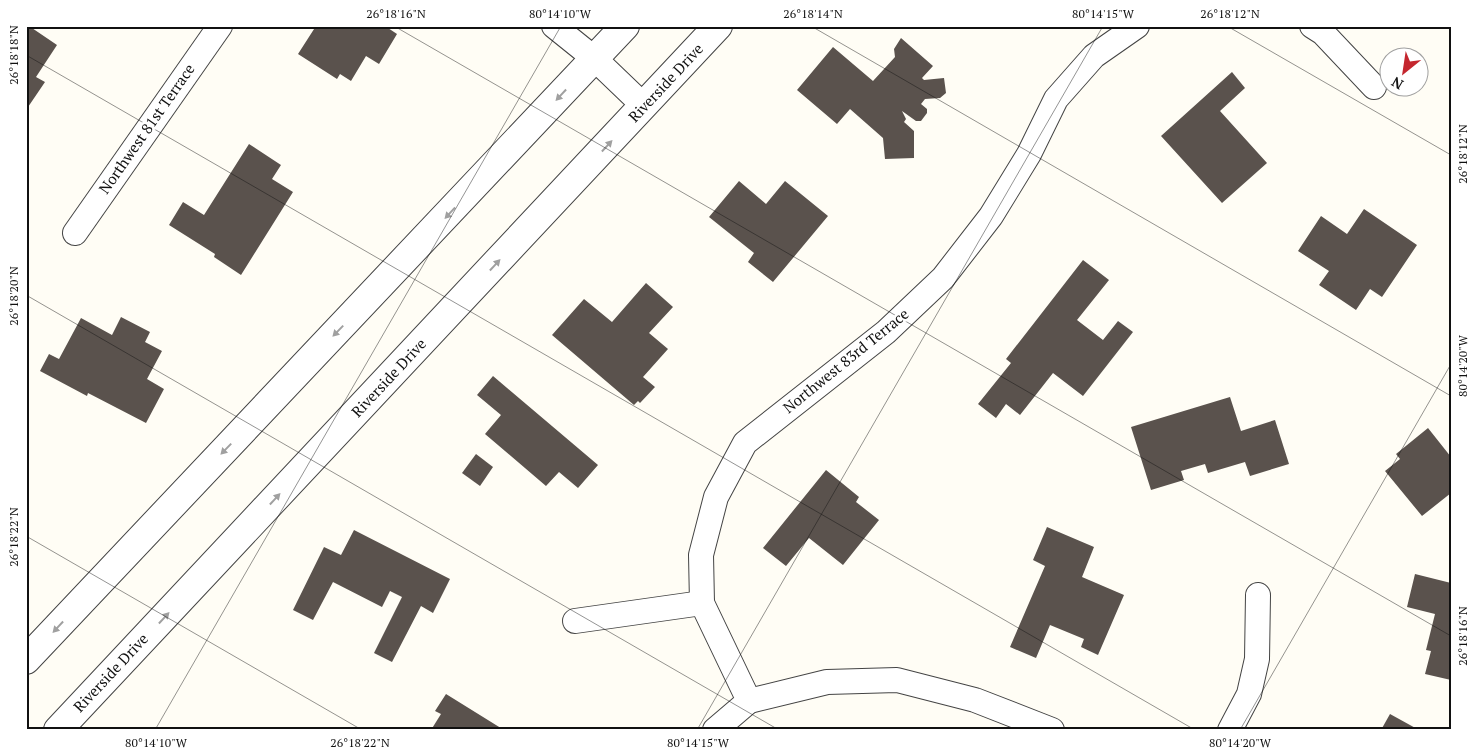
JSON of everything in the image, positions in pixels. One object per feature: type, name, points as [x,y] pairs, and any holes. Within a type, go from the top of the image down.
[{"type":"street","name":"Northwest 81st Terrace","points":[[75,232],[220,26]]},
{"type":"street","points":[[554,26],[595,59],[644,106]]},
{"type":"street","points":[[26,660],[625,26]]},
{"type":"street","name":"Riverside Drive","points":[[58,730],[718,26]]},
{"type":"street","name":"Northwest 83rd Terrace","points":[[749,701],[702,603],[701,555],[716,497],[745,442],[820,386],[886,332],[943,278],[991,216],[1029,154],[1056,99],[1094,56],[1137,26]]},
{"type":"street","points":[[1312,26],[1323,33],[1374,87]]},
{"type":"street","points":[[1230,730],[1249,694],[1257,659],[1258,595]]},
{"type":"street","points":[[575,621],[702,603]]},
{"type":"street","points":[[715,730],[749,701],[827,682],[897,680],[975,700],[1052,730]]},
{"type":"building","points":[[26,26],[29,26],[57,45],[36,77],[45,82],[26,110]]},
{"type":"building","points":[[316,26],[385,26],[397,34],[379,64],[366,56],[351,81],[340,74],[337,79],[298,54]]},
{"type":"building","points":[[901,38],[933,66],[922,78],[924,80],[944,78],[946,93],[940,98],[925,99],[921,104],[927,109],[927,113],[921,121],[916,121],[902,111],[906,119],[904,122],[914,131],[914,158],[885,159],[883,138],[850,109],[837,124],[797,90],[833,47],[873,81],[895,57],[894,49]]},
{"type":"building","points":[[1232,72],[1245,88],[1220,111],[1267,163],[1222,203],[1161,136]]},
{"type":"building","points":[[249,144],[281,165],[272,179],[293,192],[241,275],[214,257],[215,254],[169,225],[183,202],[204,215]]},
{"type":"building","points":[[739,181],[766,204],[785,181],[828,216],[773,282],[748,262],[754,253],[709,217]]},
{"type":"building","points":[[1364,209],[1417,245],[1382,297],[1370,289],[1356,310],[1319,285],[1329,271],[1298,251],[1321,216],[1347,234]]},
{"type":"building","points":[[1083,260],[1109,280],[1077,320],[1103,340],[1118,321],[1133,332],[1083,396],[1053,373],[1020,415],[1006,404],[996,418],[978,404],[1011,363],[1006,359]]},
{"type":"building","points":[[646,283],[673,307],[649,333],[668,349],[643,377],[655,387],[640,403],[638,401],[634,405],[552,335],[584,299],[612,322]]},
{"type":"building","points":[[121,317],[150,332],[145,342],[162,351],[147,379],[164,389],[146,423],[88,393],[87,396],[40,371],[49,354],[59,359],[81,318],[112,335]]},
{"type":"building","points":[[493,376],[598,465],[578,488],[559,472],[546,486],[485,434],[501,415],[477,395]]},
{"type":"building","points":[[1230,397],[1241,431],[1275,420],[1289,464],[1250,476],[1245,462],[1208,473],[1205,464],[1181,471],[1184,480],[1151,490],[1131,427]]},
{"type":"building","points":[[1428,428],[1451,457],[1451,493],[1422,516],[1385,471],[1400,459],[1396,454]]},
{"type":"building","points":[[476,454],[493,467],[480,486],[462,473]]},
{"type":"building","points":[[826,470],[859,497],[856,502],[879,520],[843,565],[809,538],[786,566],[763,548]]},
{"type":"building","points":[[1047,527],[1094,547],[1082,577],[1124,595],[1098,655],[1081,647],[1084,639],[1050,625],[1036,658],[1010,647],[1045,566],[1033,560]]},
{"type":"building","points":[[354,530],[450,579],[433,613],[421,606],[392,662],[374,653],[402,597],[390,591],[382,607],[333,582],[313,620],[293,610],[324,547],[341,555]]},
{"type":"building","points":[[1415,574],[1451,583],[1451,680],[1425,674],[1431,651],[1426,650],[1435,614],[1407,607]]},
{"type":"building","points":[[446,694],[504,730],[431,730],[441,714],[435,711]]},
{"type":"building","points":[[1390,714],[1419,730],[1381,730]]}]
